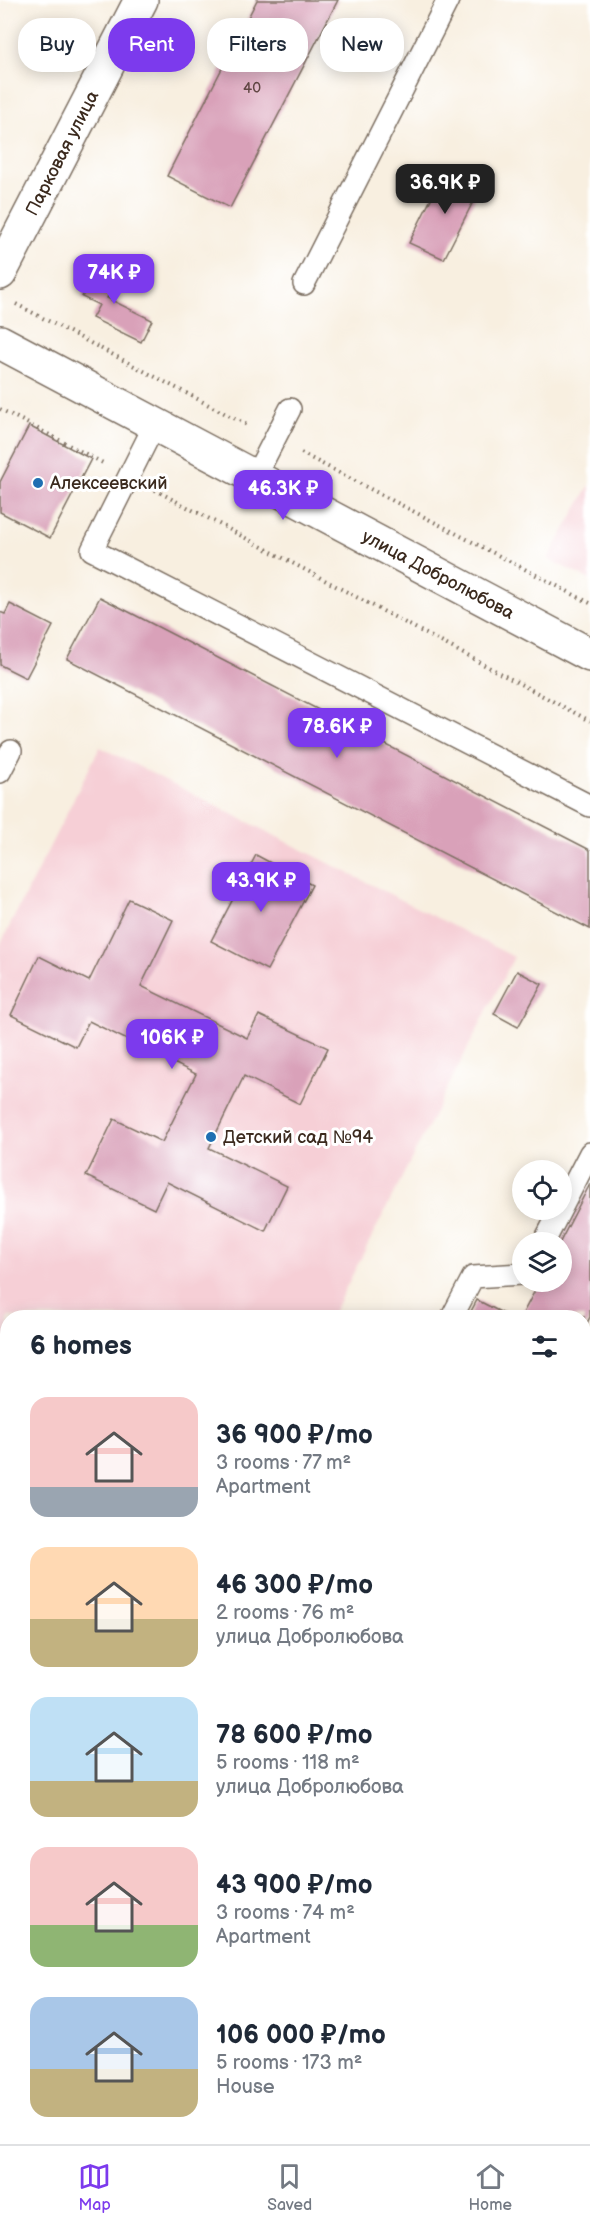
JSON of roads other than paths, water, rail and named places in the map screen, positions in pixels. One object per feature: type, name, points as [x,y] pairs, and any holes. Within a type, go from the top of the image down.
[{"type":"street","name":"Парковая улица","points":[[0,273],[141,0]]},
{"type":"street","name":"улица Добролюбова","points":[[0,342],[590,655]]},
{"type":"lane","points":[[304,284],[448,0]]},
{"type":"lane","points":[[255,477],[290,409]]},
{"type":"lane","points":[[155,424],[92,550],[590,806]]},
{"type":"lane","points":[[0,772],[11,751]]},
{"type":"lane","points":[[549,1232],[590,1153]]},
{"type":"lane","points":[[456,1310],[472,1277],[512,1275]]},
{"type":"place","name":"Алексеевский","points":[[38,483]]},
{"type":"place","name":"Детский сад №94","points":[[211,1137]]}]
